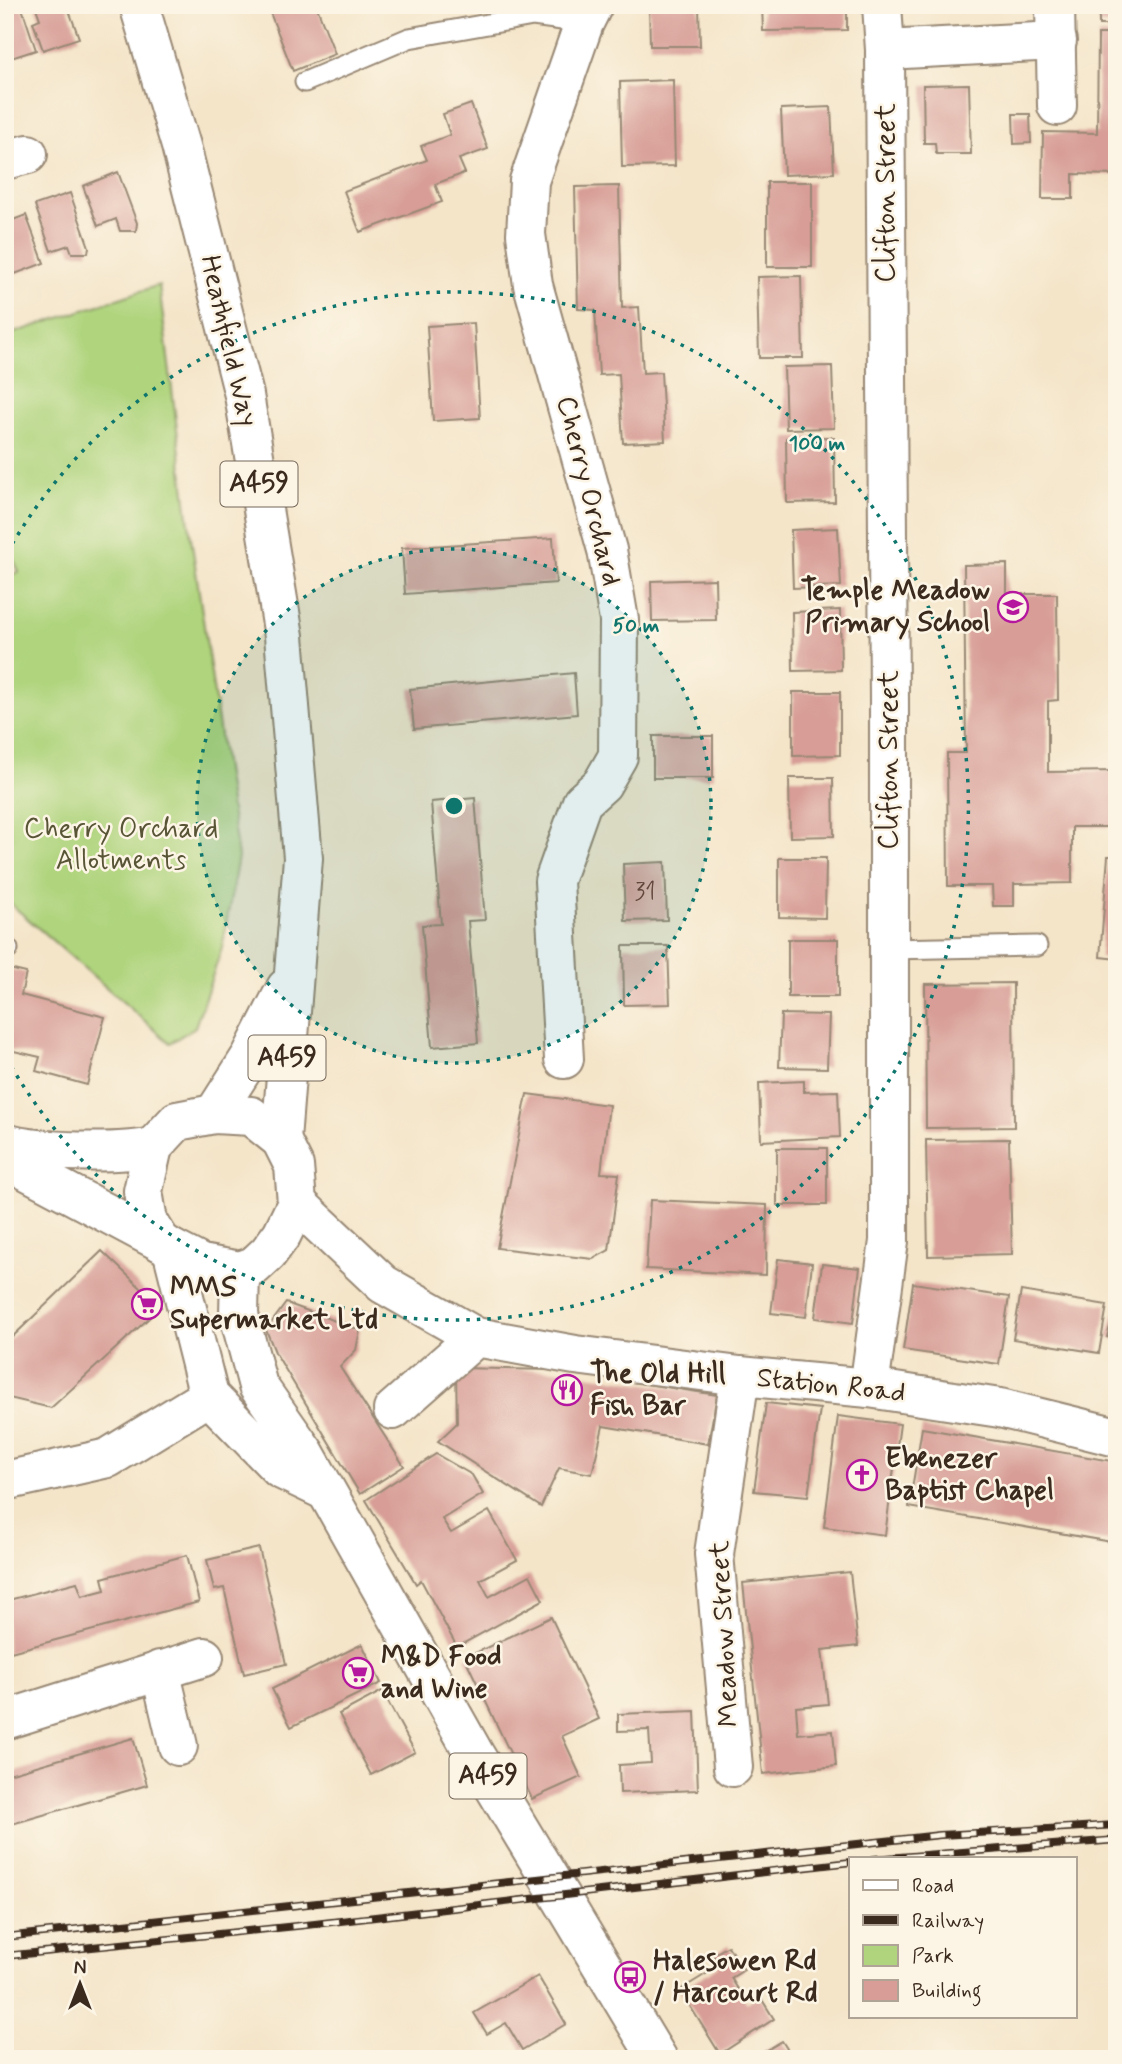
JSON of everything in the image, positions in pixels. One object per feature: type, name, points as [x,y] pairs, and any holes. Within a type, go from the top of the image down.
[{"type":"street","name":"Heathfield Way","points":[[139,5],[181,146],[244,395],[284,636],[303,858],[281,1140]]},
{"type":"street","name":"Clifton Street","points":[[869,1388],[890,1241],[885,50],[882,5]]},
{"type":"street","name":"Cherry Orchard","points":[[564,1059],[554,881],[582,802],[603,784],[618,756],[619,620],[607,550],[533,285],[526,234],[529,181],[588,14]]},
{"type":"street","points":[[885,50],[1056,23],[1057,106]]},
{"type":"street","name":"Heathfield Way","points":[[214,1114],[251,1056],[293,975]]},
{"type":"street","name":"A459","points":[[153,1147],[177,1121],[214,1114],[251,1116],[281,1140],[294,1166],[297,1203]]},
{"type":"street","points":[[5,1143],[18,1147],[84,1151],[132,1151],[153,1147],[144,1191],[148,1221],[166,1245],[209,1396],[280,1469],[324,1490]]},
{"type":"street","points":[[5,1159],[201,1264],[240,1271],[254,1266],[268,1254],[282,1234],[297,1203]]},
{"type":"street","name":"Station Road","points":[[297,1203],[383,1284],[476,1337],[575,1355],[740,1376],[869,1388],[1000,1408],[1117,1437]]},
{"type":"street","points":[[240,1271],[239,1315],[258,1386],[305,1453],[324,1490]]},
{"type":"street","points":[[393,1410],[476,1337]]},
{"type":"street","name":"Meadow Street","points":[[733,1767],[714,1554],[740,1376]]},
{"type":"street","points":[[5,1481],[108,1458],[209,1396]]},
{"type":"street","name":"A459","points":[[324,1490],[475,1755],[657,2059]]},
{"type":"street","points":[[5,1720],[204,1657]]},
{"type":"street","points":[[160,1670],[178,1746]]},
{"type":"lane","points":[[305,82],[410,38],[533,16],[588,14]]},
{"type":"lane","points":[[890,949],[1037,947]]},
{"type":"green space","name":"Cherry Orchard Allotments","points":[[159,285],[188,517],[238,857],[222,948],[195,1027],[170,1043],[5,899],[5,577],[19,572],[5,541],[5,336]]},
{"type":"building","points":[[35,5],[67,5],[79,38],[43,50],[33,22],[40,19]]},
{"type":"building","points":[[267,5],[316,5],[335,54],[293,71]]},
{"type":"building","points":[[649,5],[699,5],[700,46],[650,46]]},
{"type":"building","points":[[762,5],[847,5],[847,30],[763,31]]},
{"type":"building","points":[[1099,5],[1117,5],[1117,25],[1099,25]]},
{"type":"building","points":[[22,8],[36,50],[5,60],[5,14]]},
{"type":"building","points":[[1098,34],[1117,34],[1117,175],[1073,174],[1073,199],[1042,199],[1043,132],[1097,133]]},
{"type":"building","points":[[673,80],[675,166],[622,167],[620,82]]},
{"type":"building","points":[[969,84],[971,154],[936,154],[935,143],[924,143],[923,85]]},
{"type":"building","points":[[471,104],[488,149],[459,159],[465,173],[435,184],[442,202],[360,232],[344,191],[427,160],[421,146],[450,135],[443,114]]},
{"type":"building","points":[[831,107],[834,173],[784,175],[781,109]]},
{"type":"building","points":[[1013,114],[1030,114],[1031,143],[1014,144]]},
{"type":"building","points":[[118,172],[137,223],[136,231],[120,231],[116,219],[98,226],[83,186]]},
{"type":"building","points":[[767,182],[812,182],[812,267],[767,267]]},
{"type":"building","points":[[619,186],[622,308],[639,307],[643,373],[661,372],[665,441],[623,443],[619,374],[599,375],[595,310],[578,309],[575,187]]},
{"type":"building","points":[[70,193],[89,247],[88,253],[72,253],[69,245],[51,251],[35,205]]},
{"type":"building","points":[[26,215],[44,263],[15,274],[12,264],[5,266],[5,223]]},
{"type":"building","points":[[801,276],[803,358],[759,358],[757,277]]},
{"type":"building","points":[[474,323],[480,418],[433,421],[427,326]]},
{"type":"building","points":[[832,366],[834,428],[786,429],[784,367]]},
{"type":"building","points":[[834,437],[835,502],[787,503],[786,438]]},
{"type":"building","points":[[838,528],[841,586],[793,588],[791,530]]},
{"type":"building","points":[[553,538],[556,583],[405,594],[402,548]]},
{"type":"building","points":[[1007,564],[1007,594],[1057,594],[1058,700],[1048,701],[1048,772],[1117,771],[1117,827],[1072,827],[1072,883],[1014,884],[1014,906],[993,906],[992,886],[948,886],[947,753],[966,753],[964,565]]},
{"type":"building","points":[[715,579],[716,620],[652,621],[651,581]]},
{"type":"building","points":[[840,610],[841,670],[793,671],[792,612]]},
{"type":"building","points":[[574,673],[577,714],[414,729],[410,689]]},
{"type":"building","points":[[793,692],[840,692],[840,755],[793,756]]},
{"type":"building","points":[[653,736],[713,736],[713,778],[653,778]]},
{"type":"building","points":[[789,778],[833,778],[834,836],[790,837]]},
{"type":"building","points":[[475,798],[485,920],[468,921],[478,1043],[432,1047],[422,925],[441,924],[431,802]]},
{"type":"building","points":[[1108,856],[1117,856],[1117,959],[1100,957]]},
{"type":"building","points":[[779,858],[826,858],[825,918],[779,917]]},
{"type":"building","points":[[665,862],[667,920],[625,921],[623,864]]},
{"type":"building","points":[[788,939],[838,939],[838,997],[788,997]]},
{"type":"building","points":[[623,946],[668,946],[670,1004],[624,1005]]},
{"type":"building","points":[[5,968],[26,973],[21,995],[105,1017],[87,1085],[36,1071],[40,1057],[5,1049]]},
{"type":"building","points":[[1013,983],[1014,1127],[926,1128],[925,984]]},
{"type":"building","points":[[781,1014],[829,1015],[827,1068],[779,1067]]},
{"type":"building","points":[[804,1081],[804,1092],[838,1091],[840,1137],[761,1141],[759,1083]]},
{"type":"building","points":[[527,1094],[609,1105],[601,1173],[619,1174],[609,1250],[593,1259],[497,1248]]},
{"type":"building","points":[[1009,1139],[1012,1254],[928,1256],[926,1140]]},
{"type":"building","points":[[777,1148],[827,1148],[827,1205],[777,1205]]},
{"type":"building","points":[[650,1200],[767,1205],[766,1275],[646,1269]]},
{"type":"building","points":[[102,1251],[161,1307],[51,1408],[5,1397],[5,1344]]},
{"type":"building","points":[[778,1259],[812,1263],[806,1317],[771,1313]]},
{"type":"building","points":[[822,1264],[860,1268],[853,1323],[815,1318]]},
{"type":"building","points":[[913,1283],[1009,1297],[999,1364],[903,1350]]},
{"type":"building","points":[[1021,1291],[1107,1305],[1099,1353],[1013,1339]]},
{"type":"building","points":[[286,1303],[360,1330],[356,1350],[340,1367],[404,1466],[360,1494],[275,1352],[266,1330]]},
{"type":"building","points":[[1117,1306],[1117,1340],[1107,1337]]},
{"type":"building","points":[[456,1368],[556,1370],[717,1395],[708,1444],[603,1426],[592,1474],[559,1468],[541,1507],[438,1441],[457,1423]]},
{"type":"building","points":[[766,1403],[820,1409],[808,1496],[754,1491]]},
{"type":"building","name":"Ebenezer Baptist Chapel","points":[[838,1416],[900,1424],[885,1535],[824,1527]]},
{"type":"building","points":[[922,1428],[1117,1462],[1117,1543],[909,1507]]},
{"type":"building","points":[[436,1454],[472,1475],[483,1494],[442,1519],[451,1533],[489,1511],[517,1560],[480,1580],[489,1597],[530,1575],[543,1600],[457,1647],[421,1580],[416,1584],[366,1500]]},
{"type":"building","points":[[259,1548],[286,1664],[244,1674],[224,1588],[214,1590],[207,1560]]},
{"type":"building","points":[[187,1555],[199,1602],[7,1653],[5,1601],[77,1582],[82,1596],[105,1590],[102,1578]]},
{"type":"building","points":[[850,1572],[858,1646],[822,1650],[828,1704],[796,1707],[798,1734],[833,1731],[836,1766],[763,1774],[743,1583]]},
{"type":"building","points":[[551,1617],[599,1719],[562,1736],[581,1777],[532,1799],[465,1658]]},
{"type":"building","points":[[362,1644],[381,1683],[291,1727],[272,1689]]},
{"type":"building","points":[[382,1691],[415,1752],[371,1775],[339,1714]]},
{"type":"building","points":[[695,1711],[698,1790],[620,1793],[619,1765],[651,1763],[649,1730],[618,1731],[618,1714]]},
{"type":"building","points":[[133,1738],[147,1785],[5,1826],[5,1775]]},
{"type":"building","points":[[728,1946],[744,1970],[731,1978],[747,2003],[759,1995],[774,2019],[720,2054],[680,1990],[719,1966],[713,1955]]},
{"type":"building","points":[[538,1976],[566,2024],[522,2050],[506,2023],[487,2034],[474,2013]]},
{"type":"building","points":[[782,2041],[793,2058],[800,2054],[803,2059],[752,2059]]},
{"type":"railway","points":[[5,1937],[940,1835],[1117,1825]]},
{"type":"railway","points":[[900,1857],[1117,1840]]},
{"type":"railway","points":[[5,1956],[306,1925],[849,1862]]},
{"type":"place","name":"Temple Meadow Primary School","points":[[1013,607]]},
{"type":"place","name":"MMS Supermarket Ltd","points":[[147,1304]]},
{"type":"place","name":"The Old Hill Fish Bar","points":[[567,1390]]},
{"type":"place","name":"Ebenezer Baptist Chapel","points":[[862,1475]]},
{"type":"place","name":"M&D Food and Wine","points":[[358,1673]]},
{"type":"place","name":"Halesowen Rd / Harcourt Rd","points":[[630,1977]]}]
